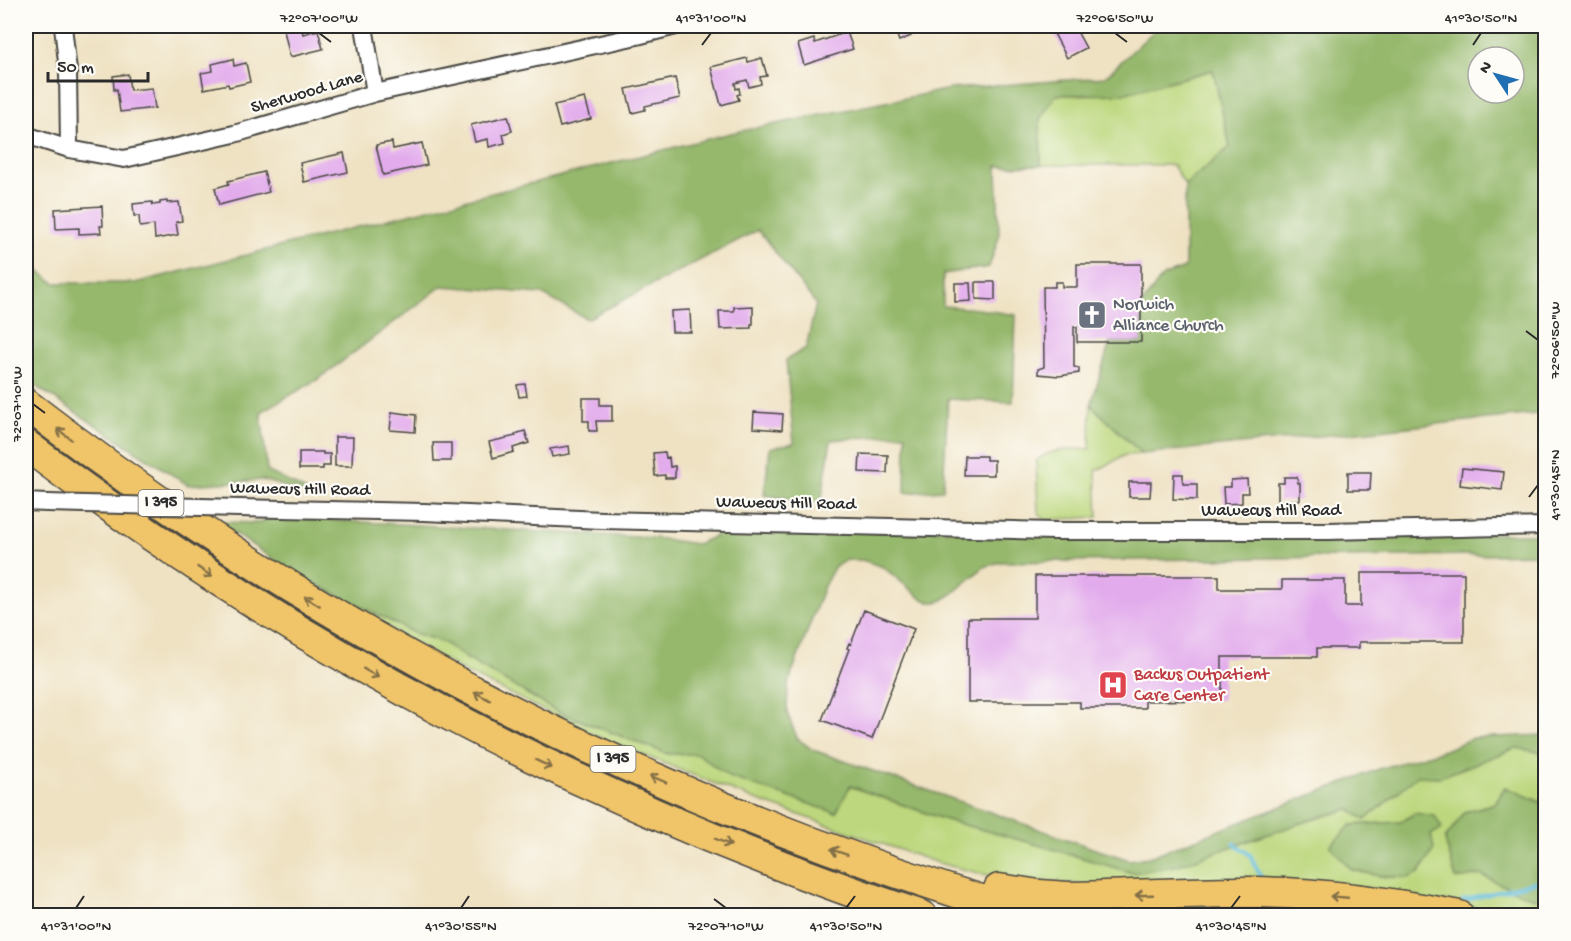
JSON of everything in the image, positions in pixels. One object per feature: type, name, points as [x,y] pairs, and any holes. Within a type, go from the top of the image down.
[{"type":"highway","name":"I 395","points":[[26,404],[110,467],[219,542],[304,596],[425,666],[538,724],[648,775],[773,827],[883,867],[1034,915]]},
{"type":"highway","name":"I 395","points":[[26,445],[141,529],[236,592],[331,650],[446,714],[558,770],[705,835],[814,878],[922,915]]},
{"type":"highway","points":[[883,867],[914,869],[996,888],[1052,896],[1245,892],[1301,894],[1384,901],[1459,915]]},
{"type":"street","points":[[63,26],[69,71],[69,149]]},
{"type":"street","points":[[364,26],[375,93]]},
{"type":"street","name":"Sherwood Lane","points":[[26,135],[69,149],[124,159],[234,135],[375,93],[636,31],[676,26]]},
{"type":"street","name":"Wawecus Hill Road","points":[[26,502],[1055,531],[1328,531],[1545,526]]},
{"type":"green space","points":[[1159,26],[1545,26],[1545,413],[1142,454],[1091,405],[1110,342],[1141,342],[1141,305],[1163,276],[1185,268],[1185,185],[1230,147],[1213,70],[1122,94],[1056,95],[1040,119],[1041,165],[997,166],[999,237],[989,267],[943,274],[943,306],[1016,315],[1013,402],[948,399],[943,490],[905,493],[906,434],[831,440],[821,503],[764,495],[770,448],[794,443],[786,360],[806,348],[816,304],[758,230],[587,319],[542,294],[442,286],[320,378],[261,412],[267,471],[320,498],[263,480],[188,485],[26,380],[26,262],[55,283],[135,283],[731,133],[950,89],[1105,77]]},
{"type":"green space","points":[[1213,70],[1230,147],[1185,185],[1173,165],[1041,165],[1040,119],[1055,95],[1122,94]]},
{"type":"green space","points":[[1091,405],[1142,454],[1125,455],[1096,471],[1098,517],[1044,520],[1038,511],[1036,461],[1055,452],[1090,449]]},
{"type":"green space","points":[[272,517],[655,538],[697,544],[731,529],[1545,534],[1545,554],[1000,562],[984,567],[939,602],[929,602],[921,598],[883,567],[862,560],[847,560],[835,566],[824,586],[788,684],[787,713],[797,738],[813,750],[1130,860],[1149,857],[1379,769],[1445,750],[1473,738],[1545,735],[1545,753],[1516,748],[1440,777],[1417,776],[1365,820],[1349,809],[1175,866],[1133,873],[946,820],[850,786],[836,813],[729,777],[698,754],[668,754],[558,712],[443,642],[414,633],[296,574],[217,522],[260,523]]},
{"type":"green space","points":[[296,574],[414,633],[443,642],[558,712],[668,754],[698,754],[729,777],[849,786],[946,820],[1133,873],[1349,809],[1365,820],[1417,775],[1440,777],[1516,748],[1545,753],[1545,804],[1505,787],[1495,803],[1465,812],[1445,840],[1456,879],[1481,875],[1545,902],[1545,915],[1516,915],[1446,902],[1099,886],[995,877],[938,863],[753,799],[601,738],[465,672]],"holes":[[[1415,813],[1419,873],[1394,877],[1377,876],[1352,870],[1351,825],[1401,822]]]},
{"type":"green space","points":[[1505,787],[1545,804],[1545,902],[1481,875],[1456,879],[1445,839],[1465,812],[1495,803]]},
{"type":"green space","points":[[1415,813],[1435,816],[1442,828],[1431,835],[1434,849],[1419,873],[1408,878],[1352,870],[1330,846],[1351,825],[1401,822]]},
{"type":"green space","points":[[1276,900],[1419,915],[1095,916],[1058,905]]},
{"type":"building","points":[[283,26],[301,26],[303,34],[318,30],[323,49],[290,57]]},
{"type":"building","points":[[886,26],[916,26],[908,29],[911,36],[899,41],[896,33],[889,35]]},
{"type":"building","points":[[1050,26],[1074,26],[1086,48],[1067,58]]},
{"type":"building","points":[[847,32],[853,49],[804,65],[798,44],[814,39],[815,43]]},
{"type":"building","points":[[747,58],[748,62],[762,58],[767,76],[760,77],[761,84],[749,87],[747,80],[735,83],[736,89],[739,88],[740,94],[737,95],[739,100],[721,105],[711,67]]},
{"type":"building","points":[[233,59],[234,66],[246,63],[250,82],[204,89],[201,73],[213,71],[212,64]]},
{"type":"building","points":[[128,74],[130,90],[152,88],[155,108],[120,112],[113,76]]},
{"type":"building","points":[[675,78],[680,98],[645,106],[645,110],[632,113],[626,89]]},
{"type":"building","points":[[585,98],[591,119],[560,127],[554,105]]},
{"type":"building","points":[[508,116],[512,131],[503,134],[505,143],[489,147],[488,139],[475,142],[471,125]]},
{"type":"building","points":[[392,142],[393,149],[422,143],[427,165],[383,175],[376,145]]},
{"type":"building","points":[[344,153],[348,172],[304,182],[300,163]]},
{"type":"building","points":[[264,172],[269,192],[219,205],[215,188],[229,184],[228,181]]},
{"type":"building","points":[[167,201],[167,203],[179,202],[182,221],[176,222],[178,235],[155,239],[154,225],[140,227],[139,216],[134,216],[133,204],[152,202],[153,205]]},
{"type":"building","points":[[102,206],[101,233],[79,234],[79,228],[56,229],[55,209]]},
{"type":"building","name":"Norwich Alliance Church","points":[[1077,264],[1141,264],[1141,342],[1077,342],[1077,327],[1074,327],[1074,367],[1079,368],[1079,373],[1059,376],[1038,374],[1038,369],[1044,367],[1043,287],[1055,287],[1055,282],[1062,282],[1062,287],[1077,287]]},
{"type":"building","points":[[976,282],[995,282],[995,300],[976,299]]},
{"type":"building","points":[[955,283],[970,283],[971,301],[955,302]]},
{"type":"building","points":[[753,306],[751,328],[720,329],[719,311],[734,311],[734,307]]},
{"type":"building","points":[[690,310],[691,332],[672,332],[671,311]]},
{"type":"building","points":[[525,384],[527,396],[519,397],[517,385]]},
{"type":"building","points":[[583,398],[600,398],[600,405],[612,405],[612,421],[596,421],[597,431],[589,431],[589,421],[583,421]]},
{"type":"building","points":[[392,412],[416,415],[415,432],[390,430]]},
{"type":"building","points":[[754,412],[783,414],[782,430],[753,428]]},
{"type":"building","points":[[525,431],[529,443],[513,448],[514,452],[493,458],[489,442],[516,436],[515,434]]},
{"type":"building","points":[[335,437],[353,437],[352,466],[335,466]]},
{"type":"building","points":[[433,443],[451,443],[451,461],[434,461]]},
{"type":"building","points":[[569,446],[570,454],[552,457],[550,449]]},
{"type":"building","points":[[299,452],[330,454],[330,466],[323,466],[323,469],[299,469]]},
{"type":"building","points":[[665,452],[666,458],[669,457],[670,467],[675,466],[675,478],[665,478],[665,475],[655,476],[653,453]]},
{"type":"building","points":[[860,454],[888,455],[887,473],[859,472]]},
{"type":"building","points":[[965,456],[986,456],[986,460],[994,460],[994,475],[964,475]]},
{"type":"building","points":[[1462,468],[1504,472],[1502,490],[1460,485]]},
{"type":"building","points":[[1348,472],[1371,472],[1370,490],[1348,490]]},
{"type":"building","points":[[1174,474],[1183,474],[1183,484],[1197,484],[1197,500],[1173,499]]},
{"type":"building","points":[[1284,477],[1297,477],[1300,483],[1300,500],[1278,501],[1278,483],[1284,483]]},
{"type":"building","points":[[1247,479],[1248,493],[1242,493],[1242,503],[1224,504],[1223,487],[1231,487],[1231,480]]},
{"type":"building","points":[[1129,482],[1151,482],[1150,497],[1129,497]]},
{"type":"building","points":[[1361,573],[1464,573],[1464,642],[1359,642],[1359,648],[1317,648],[1317,657],[1222,657],[1222,700],[1145,701],[1145,708],[1080,708],[1080,702],[968,702],[968,618],[1035,618],[1035,576],[1219,576],[1219,589],[1282,589],[1282,580],[1345,580],[1345,606],[1361,606]]},
{"type":"building","points":[[864,610],[914,629],[872,739],[822,720],[849,649],[847,648],[849,643],[851,644]]},
{"type":"waterway","points":[[1234,843],[1250,855],[1262,879]]},
{"type":"waterway","points":[[1463,901],[1546,879]]},
{"type":"waterway","points":[[1276,906],[1281,916]]},
{"type":"place","name":"Norwich Alliance Church","points":[[1092,315]]},
{"type":"place","name":"Backus Outpatient Care Center","points":[[1113,685]]}]
